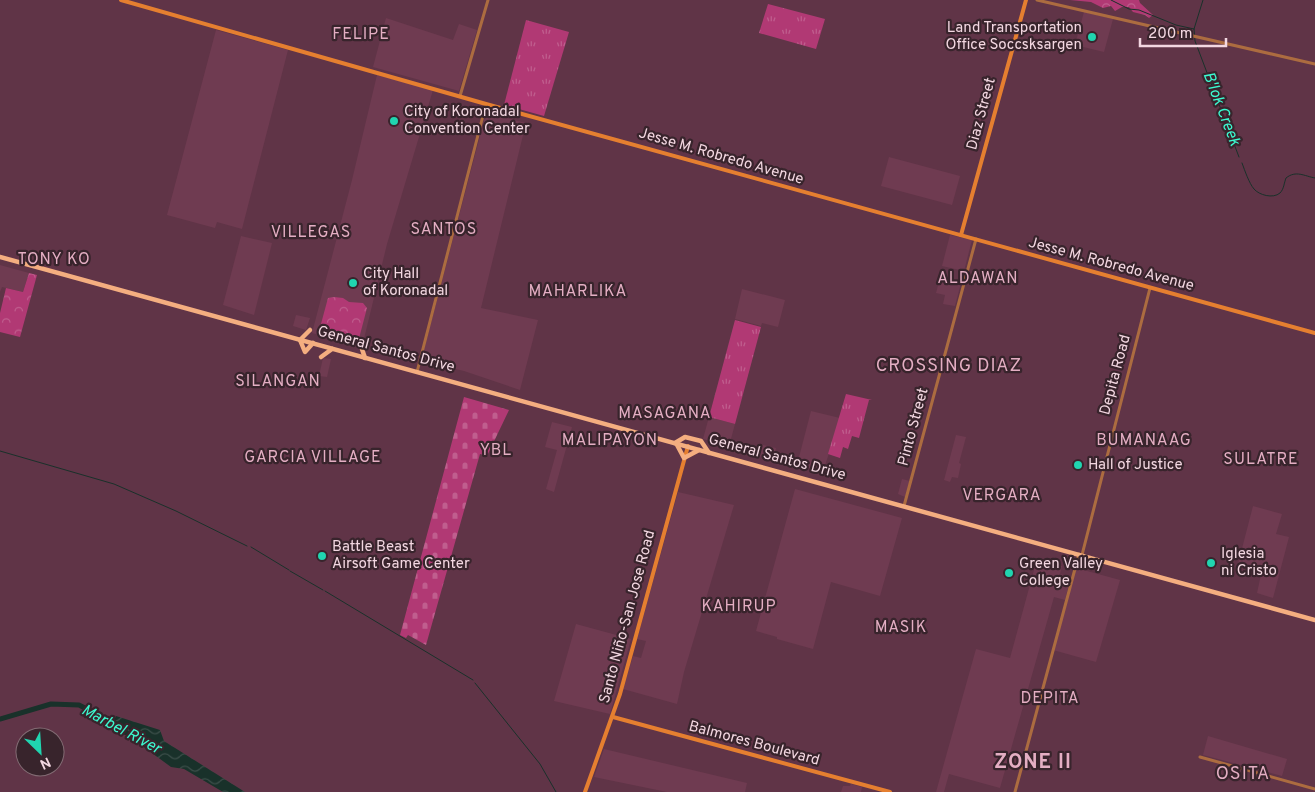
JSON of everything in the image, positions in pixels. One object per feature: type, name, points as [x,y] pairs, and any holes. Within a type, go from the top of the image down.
[{"type":"highway","name":"General Santos Drive","points":[[0,257],[1315,620]]},
{"type":"highway","points":[[310,330],[300,340],[305,352],[313,343]]},
{"type":"highway","points":[[360,343],[365,358]]},
{"type":"highway","points":[[321,357],[332,349]]},
{"type":"highway","points":[[699,450],[684,458],[675,443],[685,437],[701,441],[710,453]]},
{"type":"main road","name":"Jesse M. Robredo Avenue","points":[[121,0],[486,104],[1315,333]]},
{"type":"main road","name":"Diaz Street","points":[[961,235],[1026,0]]},
{"type":"main road","name":"Santo Niño-San Jose Road","points":[[585,792],[613,717],[688,446]]},
{"type":"main road","name":"Balmores Boulevard","points":[[613,717],[890,792]]},
{"type":"street","points":[[460,96],[488,0]]},
{"type":"street","points":[[1038,0],[1315,64]]},
{"type":"street","points":[[416,372],[486,104]]},
{"type":"street","name":"Pinto Street","points":[[904,506],[976,239]]},
{"type":"street","name":"Depita Road","points":[[1015,792],[1150,288]]},
{"type":"street","points":[[1200,756],[1315,789]]},
{"type":"shaded area","points":[[1084,12],[1113,19],[1104,52],[1075,45]]},
{"type":"shaded area","points":[[386,18],[453,40],[459,24],[477,30],[459,91],[373,67]]},
{"type":"shaded area","points":[[216,30],[288,50],[242,229],[217,222],[215,228],[167,215]]},
{"type":"shaded area","points":[[377,75],[433,90],[387,244],[363,343],[358,342],[357,346],[312,333]]},
{"type":"shaded area","points":[[486,113],[526,123],[481,308],[538,320],[520,390],[464,371],[421,361]]},
{"type":"shaded area","points":[[889,157],[960,176],[952,205],[881,186]]},
{"type":"shaded area","points":[[950,235],[972,240],[964,271],[942,266]]},
{"type":"shaded area","points":[[241,236],[272,243],[254,315],[223,305]]},
{"type":"shaded area","points":[[0,265],[29,273],[23,292],[2,287],[0,292]]},
{"type":"shaded area","points":[[940,278],[961,283],[955,306],[943,304],[945,295],[936,293]]},
{"type":"shaded area","points":[[742,289],[785,300],[778,327],[762,323],[761,326],[735,319]]},
{"type":"shaded area","points":[[296,315],[310,318],[306,330],[293,326]]},
{"type":"shaded area","points":[[323,358],[331,359],[327,377],[319,376]]},
{"type":"shaded area","points":[[811,411],[840,418],[823,472],[797,465]]},
{"type":"shaded area","points":[[709,417],[735,424],[729,446],[703,439]]},
{"type":"shaded area","points":[[552,422],[572,427],[554,492],[546,489],[557,450],[545,447]]},
{"type":"shaded area","points":[[956,435],[966,437],[959,463],[961,464],[958,478],[952,477],[950,482],[944,480]]},
{"type":"shaded area","points":[[759,444],[776,448],[773,460],[756,455]]},
{"type":"shaded area","points":[[902,479],[910,481],[905,497],[898,494]]},
{"type":"shaded area","points":[[795,489],[902,518],[880,596],[831,582],[813,649],[756,631]]},
{"type":"shaded area","points":[[678,492],[734,505],[684,672],[677,704],[623,689],[633,656],[641,658],[646,641],[637,639]]},
{"type":"shaded area","points":[[1253,506],[1282,514],[1276,534],[1289,537],[1273,598],[1257,593],[1262,570],[1238,564]]},
{"type":"shaded area","points":[[1037,559],[1062,566],[1060,574],[1071,577],[1065,600],[1054,597],[1000,788],[949,774],[944,792],[936,792],[976,649],[1010,658]]},
{"type":"shaded area","points":[[1076,568],[1120,580],[1096,662],[1053,650]]},
{"type":"shaded area","points":[[576,624],[631,639],[610,714],[554,701]]},
{"type":"shaded area","points":[[1208,736],[1287,759],[1282,776],[1203,755]]},
{"type":"shaded area","points":[[604,749],[747,783],[745,792],[667,792],[594,777]]},
{"type":"shaded area","points":[[851,784],[862,787],[861,792],[841,792],[843,786],[850,786]]},
{"type":"green space","points":[[1070,0],[1139,0],[1153,15],[1149,18],[1133,12],[1129,7],[1122,7],[1115,11],[1111,6],[1103,8],[1091,2]]},
{"type":"green space","points":[[768,4],[825,19],[816,49],[759,33]]},
{"type":"green space","points":[[526,20],[569,32],[544,116],[504,105]]},
{"type":"green space","points":[[29,273],[37,275],[20,337],[0,332],[0,313],[6,288],[23,292]]},
{"type":"green space","points":[[328,298],[343,298],[349,302],[363,303],[367,308],[357,346],[318,335]]},
{"type":"green space","points":[[735,320],[761,327],[735,424],[709,417]]},
{"type":"green space","points":[[846,394],[872,400],[869,400],[859,438],[852,436],[848,449],[843,447],[840,458],[828,454]]},
{"type":"green space","points":[[464,397],[509,410],[487,456],[480,454],[426,645],[408,635],[406,638],[400,635]]},
{"type":"water","points":[[116,716],[160,730],[164,741],[245,792],[223,792],[184,769],[171,767],[130,737],[110,729]]},
{"type":"waterway","name":"B'lok Creek","points":[[1111,0],[1129,9],[1139,10],[1176,25],[1194,29]]},
{"type":"waterway","points":[[1194,29],[1203,0]]},
{"type":"waterway","name":"B'lok Creek","points":[[1194,29],[1195,41],[1239,157]]},
{"type":"waterway","name":"B'lok Creek","points":[[1242,163],[1254,189],[1266,196],[1274,196],[1280,193],[1286,178],[1293,174],[1315,178]]},
{"type":"waterway","points":[[0,451],[114,484],[176,511],[247,546]]},
{"type":"waterway","points":[[251,547],[289,570]]},
{"type":"waterway","points":[[290,571],[323,590]]},
{"type":"waterway","points":[[325,591],[473,680]]},
{"type":"waterway","points":[[475,683],[540,764],[556,792]]},
{"type":"waterway","name":"Marbel River","points":[[0,719],[51,704],[79,705],[118,725]]},
{"type":"place","name":"Land Transportation Office Soccsksargen","points":[[1092,37]]},
{"type":"place","name":"City of Koronadal Convention Center","points":[[394,121]]},
{"type":"place","name":"City Hall of Koronadal","points":[[353,283]]},
{"type":"place","name":"Hall of Justice","points":[[1078,465]]},
{"type":"place","name":"Battle Beast Airsoft Game Center","points":[[322,556]]},
{"type":"place","name":"Iglesia ni Cristo","points":[[1211,563]]},
{"type":"place","name":"Green Valley College","points":[[1009,573]]},
{"type":"district","name":"FELIPE","points":[[361,35]]},
{"type":"district","name":"SANTOS","points":[[444,230]]},
{"type":"district","name":"VILLEGAS","points":[[311,233]]},
{"type":"district","name":"TONY KO","points":[[54,260]]},
{"type":"district","name":"ALDAWAN","points":[[978,279]]},
{"type":"district","name":"MAHARLIKA","points":[[578,292]]},
{"type":"district","name":"CROSSING DIAZ","points":[[949,366]]},
{"type":"district","name":"SILANGAN","points":[[278,382]]},
{"type":"district","name":"MASAGANA","points":[[665,414]]},
{"type":"district","name":"MALIPAYON","points":[[610,441]]},
{"type":"district","name":"BUMANAAG","points":[[1144,441]]},
{"type":"district","name":"YBL","points":[[496,451]]},
{"type":"district","name":"GARCIA VILLAGE","points":[[313,458]]},
{"type":"district","name":"SULATRE","points":[[1261,460]]},
{"type":"district","name":"VERGARA","points":[[1002,496]]},
{"type":"district","name":"KAHIRUP","points":[[739,607]]},
{"type":"district","name":"MASIK","points":[[901,628]]},
{"type":"district","name":"DEPITA","points":[[1050,699]]},
{"type":"district","name":"ZONE II","points":[[1033,763]]},
{"type":"district","name":"OSITA","points":[[1243,774]]}]
